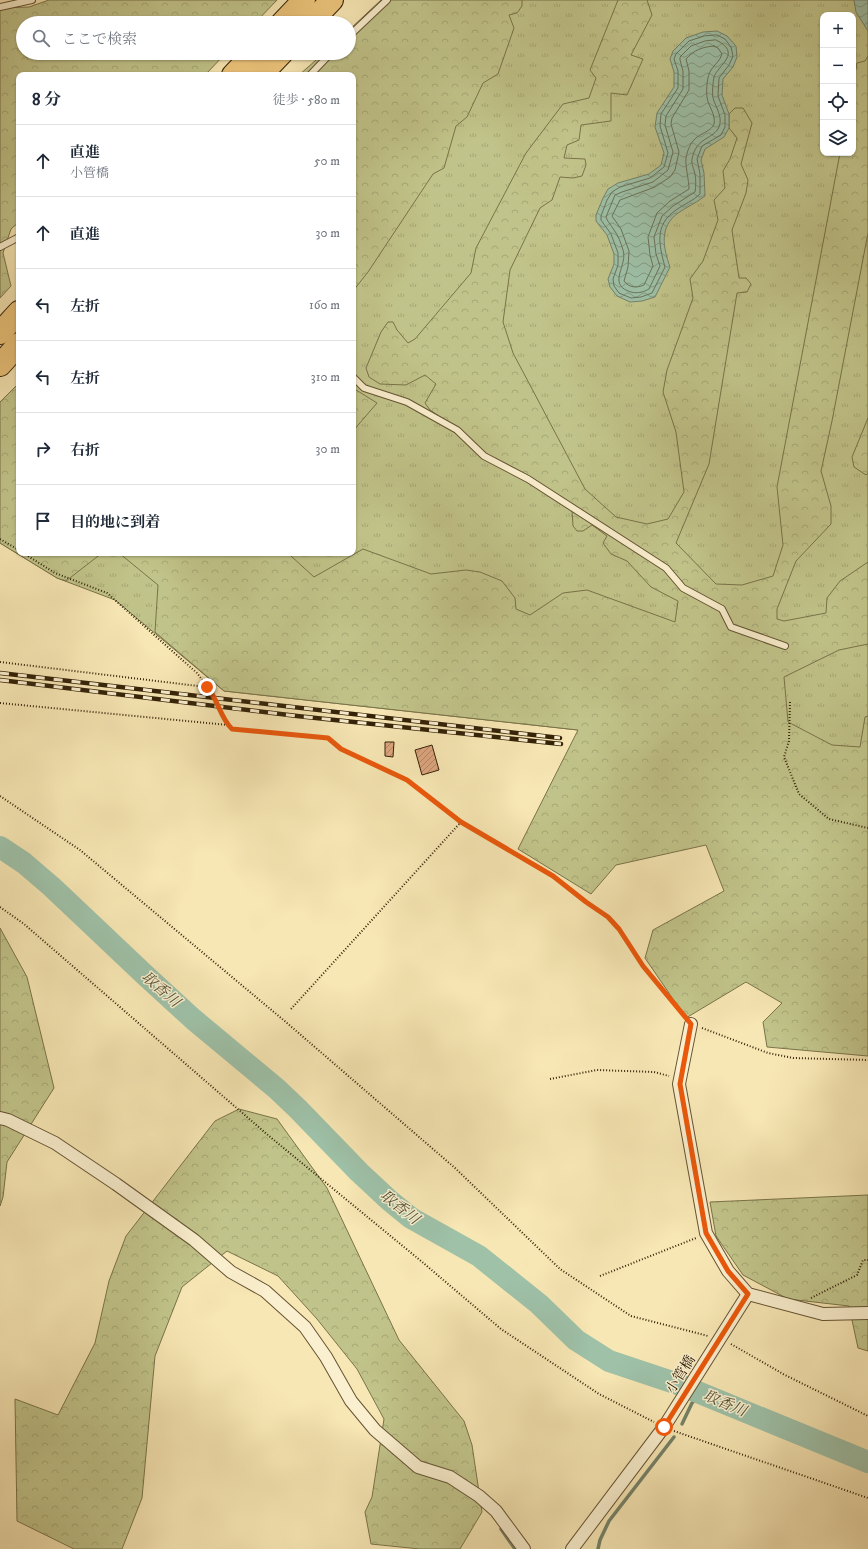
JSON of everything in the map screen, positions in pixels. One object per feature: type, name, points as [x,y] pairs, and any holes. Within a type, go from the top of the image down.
[{"type":"highway","points":[[289,16],[304,0]]},
{"type":"highway","points":[[317,16],[332,0]]},
{"type":"highway","points":[[236,72],[247,60]]},
{"type":"highway","points":[[264,72],[275,60]]},
{"type":"highway","points":[[0,334],[16,315]]},
{"type":"highway","points":[[0,365],[16,347]]},
{"type":"street","points":[[691,1024],[680,1084],[706,1233],[728,1271],[748,1294],[823,1314],[868,1313]]},
{"type":"street","points":[[0,1118],[8,1120],[55,1143],[116,1184],[194,1240],[231,1272],[265,1291],[305,1327],[326,1357],[351,1401],[375,1430],[418,1467],[450,1477],[479,1496],[496,1511],[524,1549]]},
{"type":"street","name":"小管橋","points":[[572,1549],[666,1424],[721,1341],[748,1294]]},
{"type":"lane","points":[[0,7],[32,0]]},
{"type":"lane","points":[[356,29],[387,0]]},
{"type":"lane","points":[[313,72],[324,60]]},
{"type":"lane","points":[[0,246],[16,238]]},
{"type":"lane","points":[[356,380],[364,388],[407,402],[457,430],[484,456],[528,479],[666,568],[683,588],[722,609],[731,627],[785,646]]},
{"type":"path","points":[[0,539],[16,548]]},
{"type":"path","points":[[28,556],[55,573],[107,593],[197,673],[213,694],[228,725],[232,729],[328,738],[341,749],[407,780],[461,822],[553,876],[608,917],[619,929],[643,966],[691,1024],[768,1053],[793,1058],[868,1060]]},
{"type":"path","points":[[0,662],[207,687]]},
{"type":"path","points":[[790,702],[789,741],[784,757],[799,794],[829,819],[868,828]]},
{"type":"path","points":[[0,703],[228,725]]},
{"type":"path","points":[[0,796],[80,850],[286,1023],[455,1168],[560,1269],[630,1316],[721,1341],[783,1374],[868,1416]]},
{"type":"path","points":[[291,1010],[461,822]]},
{"type":"path","points":[[0,907],[24,924],[269,1136],[501,1329],[599,1394],[666,1424],[868,1498]]},
{"type":"path","points":[[550,1079],[597,1070],[654,1072],[671,1077],[680,1084]]},
{"type":"path","points":[[600,1276],[706,1233]]},
{"type":"path","points":[[796,1306],[857,1275],[863,1260],[868,1260]]},
{"type":"green space","points":[[49,0],[277,0],[262,16],[16,16],[16,60],[219,60],[208,72],[16,72],[16,225],[11,229],[3,253],[11,286],[0,298],[0,8],[29,7]]},
{"type":"green space","points":[[381,0],[522,0],[522,6],[517,13],[509,15],[514,28],[498,74],[483,83],[467,117],[456,126],[444,168],[433,174],[368,272],[356,287],[356,72],[302,72],[316,60],[356,60],[356,23]]},
{"type":"green space","points":[[402,0],[868,0],[868,762],[224,691],[115,600],[57,578],[21,556],[356,556],[356,72],[352,72],[350,60],[356,60],[356,46]]},
{"type":"green space","points":[[618,0],[647,0],[652,15],[631,55],[643,59],[627,95],[611,93],[611,121],[581,125],[579,140],[567,145],[564,158],[585,159],[586,165],[582,176],[573,178],[560,177],[552,200],[540,208],[510,270],[503,322],[513,353],[585,489],[616,517],[647,524],[668,519],[684,492],[676,432],[663,392],[667,370],[693,298],[690,279],[703,261],[718,220],[714,200],[725,188],[723,171],[730,159],[737,138],[729,128],[729,114],[735,108],[743,108],[752,123],[741,164],[748,180],[746,193],[732,230],[739,278],[746,278],[751,284],[747,292],[737,293],[709,464],[676,543],[716,584],[742,585],[773,576],[783,545],[777,487],[839,156],[856,156],[857,63],[865,61],[868,56],[868,233],[821,471],[831,506],[831,524],[796,561],[777,609],[777,619],[784,621],[826,613],[827,598],[840,581],[868,562],[868,644],[839,650],[784,677],[788,722],[832,745],[860,747],[865,717],[868,716],[868,1056],[767,1047],[763,1022],[782,1003],[746,982],[686,1018],[645,958],[653,930],[724,891],[706,845],[616,865],[591,894],[518,849],[578,730],[224,691],[155,632],[158,585],[123,556],[291,556],[314,577],[351,556],[356,556],[356,553],[363,549],[431,574],[466,570],[480,572],[502,581],[515,598],[516,609],[530,615],[563,593],[587,590],[675,622],[678,601],[651,587],[627,561],[611,554],[603,543],[607,536],[592,525],[583,531],[577,531],[573,526],[572,510],[515,469],[497,466],[449,423],[430,410],[425,403],[436,384],[425,375],[406,385],[380,384],[369,377],[366,368],[381,332],[388,322],[393,322],[397,330],[408,343],[415,339],[471,273],[476,248],[526,153],[563,104],[589,98],[596,78],[590,70]]},
{"type":"green space","points":[[16,386],[16,553],[0,543],[0,402]]},
{"type":"green space","points":[[16,386],[16,553],[0,543],[0,402]]},
{"type":"green space","points":[[356,390],[377,403],[356,428]]},
{"type":"green space","points":[[868,418],[868,473],[866,475],[854,467],[852,457]]},
{"type":"green space","points":[[21,556],[98,556],[66,581],[57,578]]},
{"type":"green space","points":[[0,928],[27,977],[54,1088],[7,1162],[3,1197],[0,1206]]},
{"type":"green space","points":[[239,1109],[277,1119],[327,1188],[399,1340],[464,1421],[472,1445],[482,1512],[460,1549],[420,1549],[371,1544],[365,1512],[372,1497],[384,1419],[357,1369],[317,1319],[278,1276],[227,1251],[182,1287],[155,1356],[142,1498],[122,1549],[74,1549],[17,1521],[15,1399],[58,1415],[95,1343],[109,1281],[126,1236],[215,1121]]},
{"type":"green space","points":[[868,1195],[868,1351],[858,1348],[849,1306],[788,1299],[743,1275],[716,1236],[710,1202]]},
{"type":"water","points":[[854,0],[868,0],[868,31],[856,12]]},
{"type":"water","points":[[717,31],[727,36],[736,46],[737,57],[733,67],[723,79],[722,95],[729,114],[729,128],[724,137],[705,149],[701,160],[704,173],[705,196],[678,213],[672,219],[665,231],[664,245],[670,267],[655,297],[642,301],[630,302],[617,296],[610,287],[608,279],[614,264],[614,254],[607,235],[596,221],[596,215],[608,189],[618,183],[649,174],[661,165],[664,153],[655,127],[657,113],[674,87],[674,72],[670,59],[673,51],[686,38],[703,32]]},
{"type":"building","points":[[385,742],[394,742],[393,757],[385,756]]},
{"type":"building","points":[[432,745],[439,770],[422,775],[415,750]]},
{"type":"waterway","name":"取香川","points":[[0,847],[24,863],[52,887],[193,1019],[277,1089],[359,1172],[389,1200],[411,1218],[479,1256],[539,1304],[576,1340],[609,1361],[678,1384],[868,1462]]},
{"type":"waterway","points":[[682,1424],[692,1403],[702,1393]]},
{"type":"waterway","points":[[598,1549],[600,1540],[609,1521],[674,1437]]},
{"type":"waterway","points":[[501,1529],[515,1549]]},
{"type":"railway","points":[[0,673],[560,738]]},
{"type":"railway","points":[[0,680],[297,716],[561,744]]},
{"type":"route","points":[[207,687],[213,694],[228,725],[232,729],[300,734],[328,738],[341,749],[407,780],[461,822],[553,876],[608,917],[619,929],[643,966],[691,1024],[680,1084],[706,1233],[728,1271],[748,1294],[664,1427]]}]
